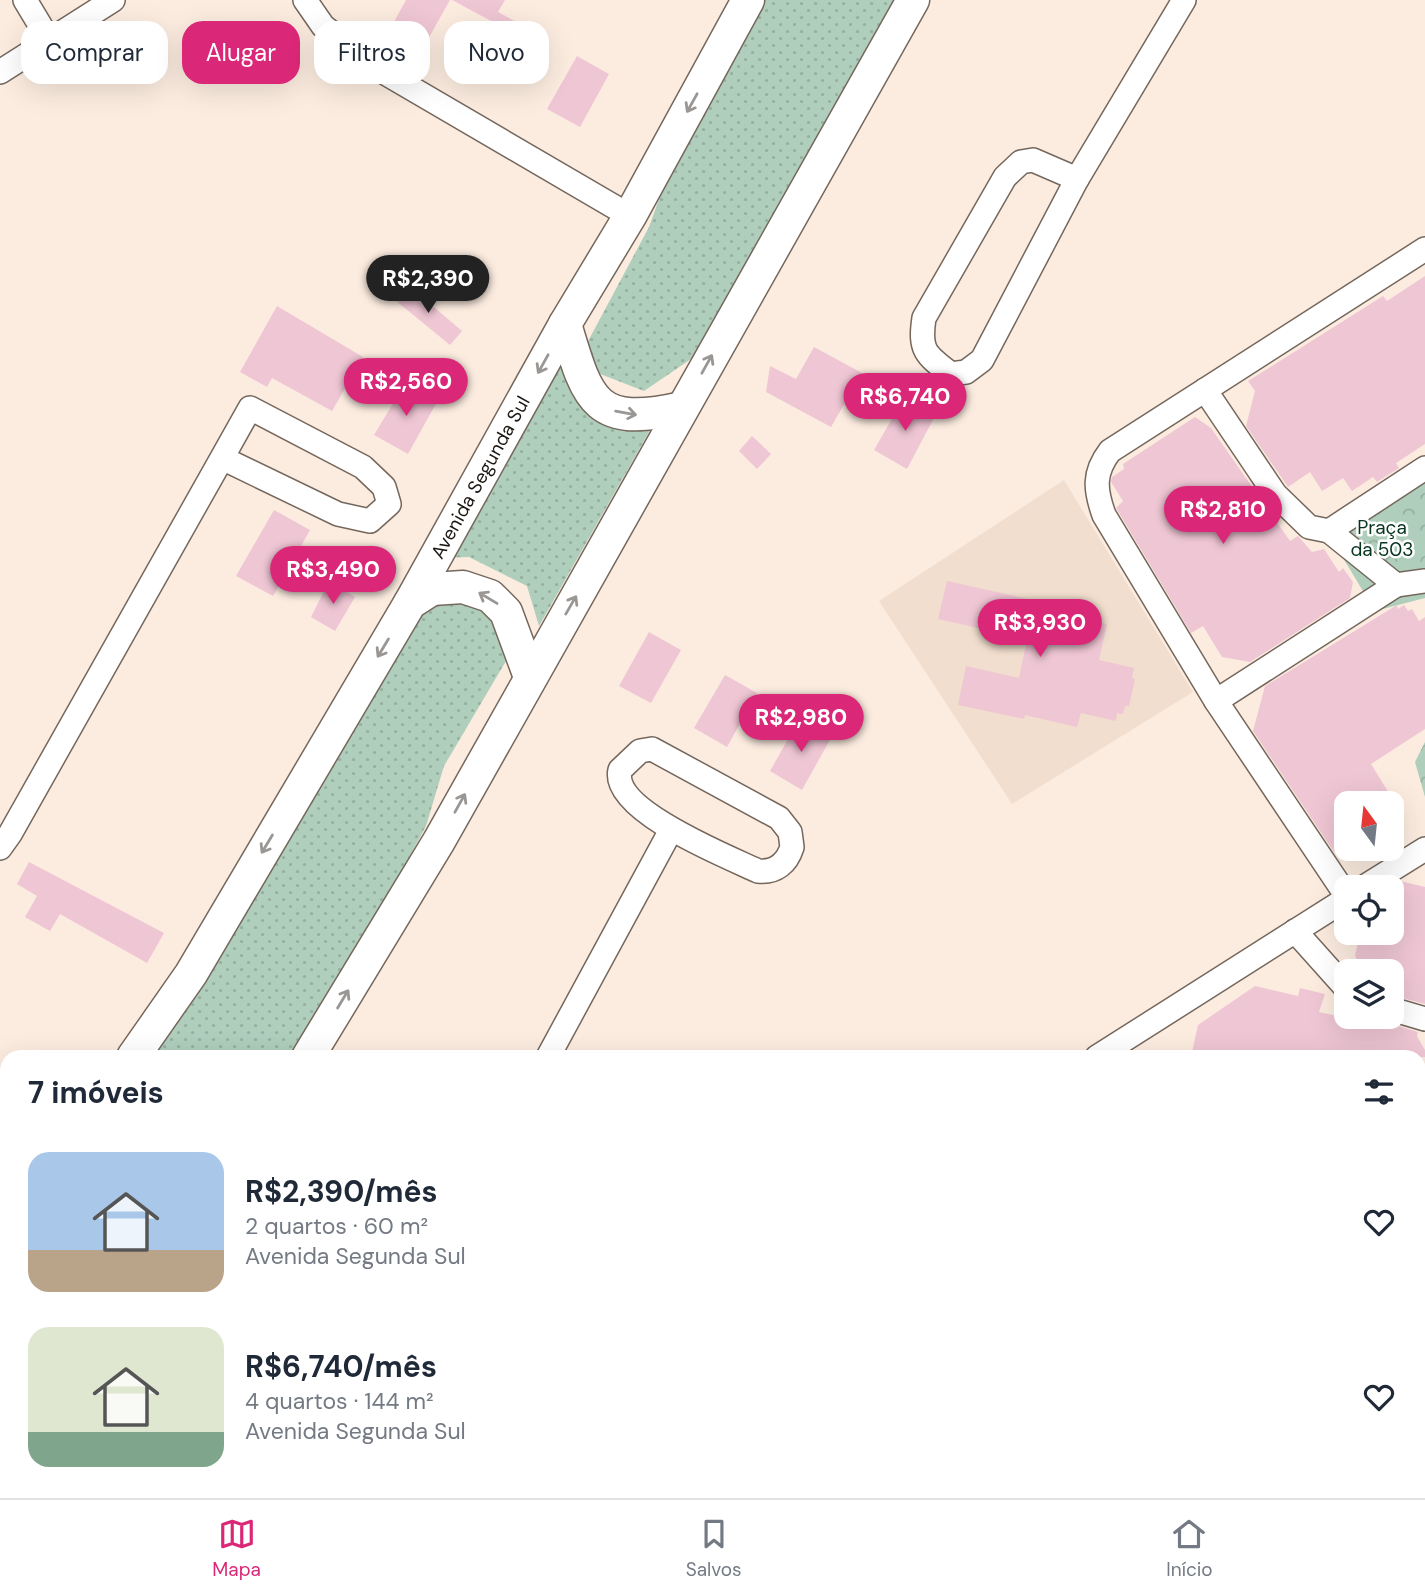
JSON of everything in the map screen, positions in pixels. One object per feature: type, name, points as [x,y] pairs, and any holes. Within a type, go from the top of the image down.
[{"type":"main road","name":"Avenida Segunda Sul","points":[[138,1050],[191,974],[410,603],[565,324],[630,216],[748,0]]},
{"type":"main road","points":[[312,1050],[439,841],[913,0]]},
{"type":"main road","points":[[565,324],[585,388],[600,405],[623,415],[648,416],[682,408]]},
{"type":"main road","points":[[410,603],[432,589],[463,587],[490,596],[506,612],[530,677]]},
{"type":"street","points":[[24,0],[37,21]]},
{"type":"street","points":[[79,21],[113,0]]},
{"type":"street","points":[[305,0],[323,26],[375,67],[630,216]]},
{"type":"street","points":[[1077,179],[1033,160],[1021,162],[1005,177],[924,318],[920,340],[928,356],[951,374],[966,372],[982,360],[1077,179],[1184,0]]},
{"type":"street","points":[[0,72],[21,58]]},
{"type":"street","points":[[1334,879],[1216,701],[1104,515],[1096,494],[1100,464],[1110,451],[1425,249]]},
{"type":"street","points":[[1205,390],[1275,494],[1309,527],[1329,531],[1396,585]]},
{"type":"street","points":[[0,848],[250,408],[363,467],[384,487],[389,503],[370,521],[338,514],[222,458]]},
{"type":"street","points":[[1329,531],[1425,468]]},
{"type":"street","points":[[1216,701],[1396,585],[1425,581]]},
{"type":"street","points":[[652,749],[779,818],[790,832],[792,851],[775,870],[758,871],[671,830],[625,793],[619,782],[620,769],[640,751],[652,749]]},
{"type":"street","points":[[552,1050],[671,830]]},
{"type":"street","points":[[1383,875],[1425,849]]},
{"type":"street","points":[[1115,1050],[1334,905]]},
{"type":"street","points":[[1295,931],[1334,975]]},
{"type":"street","points":[[1404,1012],[1425,1018]]},
{"type":"shaded area","points":[[1064,480],[1193,692],[1012,804],[879,601]]},
{"type":"green space","points":[[765,0],[900,0],[691,359],[644,391],[595,372],[586,345],[649,227],[673,160]]},
{"type":"green space","points":[[559,361],[578,402],[615,420],[653,425],[539,626],[527,586],[469,557],[440,558]]},
{"type":"green space","name":"Praça da 503","points":[[1425,458],[1425,598],[1375,611],[1322,523]]},
{"type":"green space","points":[[441,595],[480,607],[493,623],[506,661],[444,766],[426,826],[334,996],[297,1050],[150,1050],[413,613]]},
{"type":"green space","points":[[1425,742],[1425,797],[1415,762]]},
{"type":"building","points":[[406,0],[450,0],[430,36],[430,21],[395,21]]},
{"type":"building","points":[[452,0],[505,0],[498,12],[514,21],[491,21]]},
{"type":"building","points":[[577,56],[609,74],[580,127],[547,109]]},
{"type":"building","points":[[1425,276],[1425,444],[1396,463],[1399,468],[1377,482],[1373,477],[1352,491],[1343,478],[1322,491],[1310,472],[1288,487],[1246,426],[1255,391],[1248,381],[1383,296],[1387,301]]},
{"type":"building","points":[[408,285],[462,331],[450,345],[395,300]]},
{"type":"building","points":[[277,306],[363,357],[332,411],[272,378],[267,387],[240,372]]},
{"type":"building","points":[[814,347],[862,373],[831,427],[766,392],[770,366],[796,379]]},
{"type":"building","points":[[406,382],[438,400],[408,454],[374,435]]},
{"type":"building","points":[[905,396],[936,414],[907,469],[874,450]]},
{"type":"building","points":[[1195,417],[1211,428],[1290,541],[1298,536],[1312,552],[1324,549],[1339,572],[1343,568],[1353,582],[1350,598],[1250,662],[1222,657],[1203,626],[1191,633],[1116,508],[1123,501],[1111,482],[1112,477],[1124,469],[1123,464]]},
{"type":"building","points":[[752,436],[771,454],[757,469],[739,451]]},
{"type":"building","points":[[274,510],[310,530],[273,596],[236,576]]},
{"type":"building","points":[[329,581],[355,597],[335,631],[311,617]]},
{"type":"building","points":[[947,581],[1059,606],[1060,602],[1085,608],[1082,619],[1107,624],[1099,660],[1134,668],[1132,678],[1135,679],[1129,706],[1125,706],[1123,714],[1117,713],[1116,721],[1081,713],[1077,727],[1025,715],[1024,719],[958,705],[966,666],[1019,678],[1027,639],[938,619]]},
{"type":"building","points":[[1397,605],[1398,609],[1404,605],[1408,611],[1412,609],[1419,621],[1425,617],[1425,729],[1371,764],[1388,791],[1334,791],[1334,852],[1253,731],[1265,686]]},
{"type":"building","points":[[649,632],[681,650],[651,703],[619,686]]},
{"type":"building","points":[[725,675],[757,693],[727,747],[694,728]]},
{"type":"building","points":[[800,718],[832,736],[802,790],[770,771]]},
{"type":"building","points":[[29,862],[164,933],[147,963],[60,914],[50,931],[25,917],[37,896],[17,884]]},
{"type":"building","points":[[1404,882],[1425,887],[1425,1004],[1404,998],[1404,959],[1357,959],[1357,945],[1404,945]]},
{"type":"building","points":[[1255,986],[1298,996],[1300,988],[1325,994],[1319,1012],[1334,1015],[1334,1029],[1404,1028],[1418,1032],[1417,1036],[1425,1050],[1193,1050],[1198,1025]]}]
